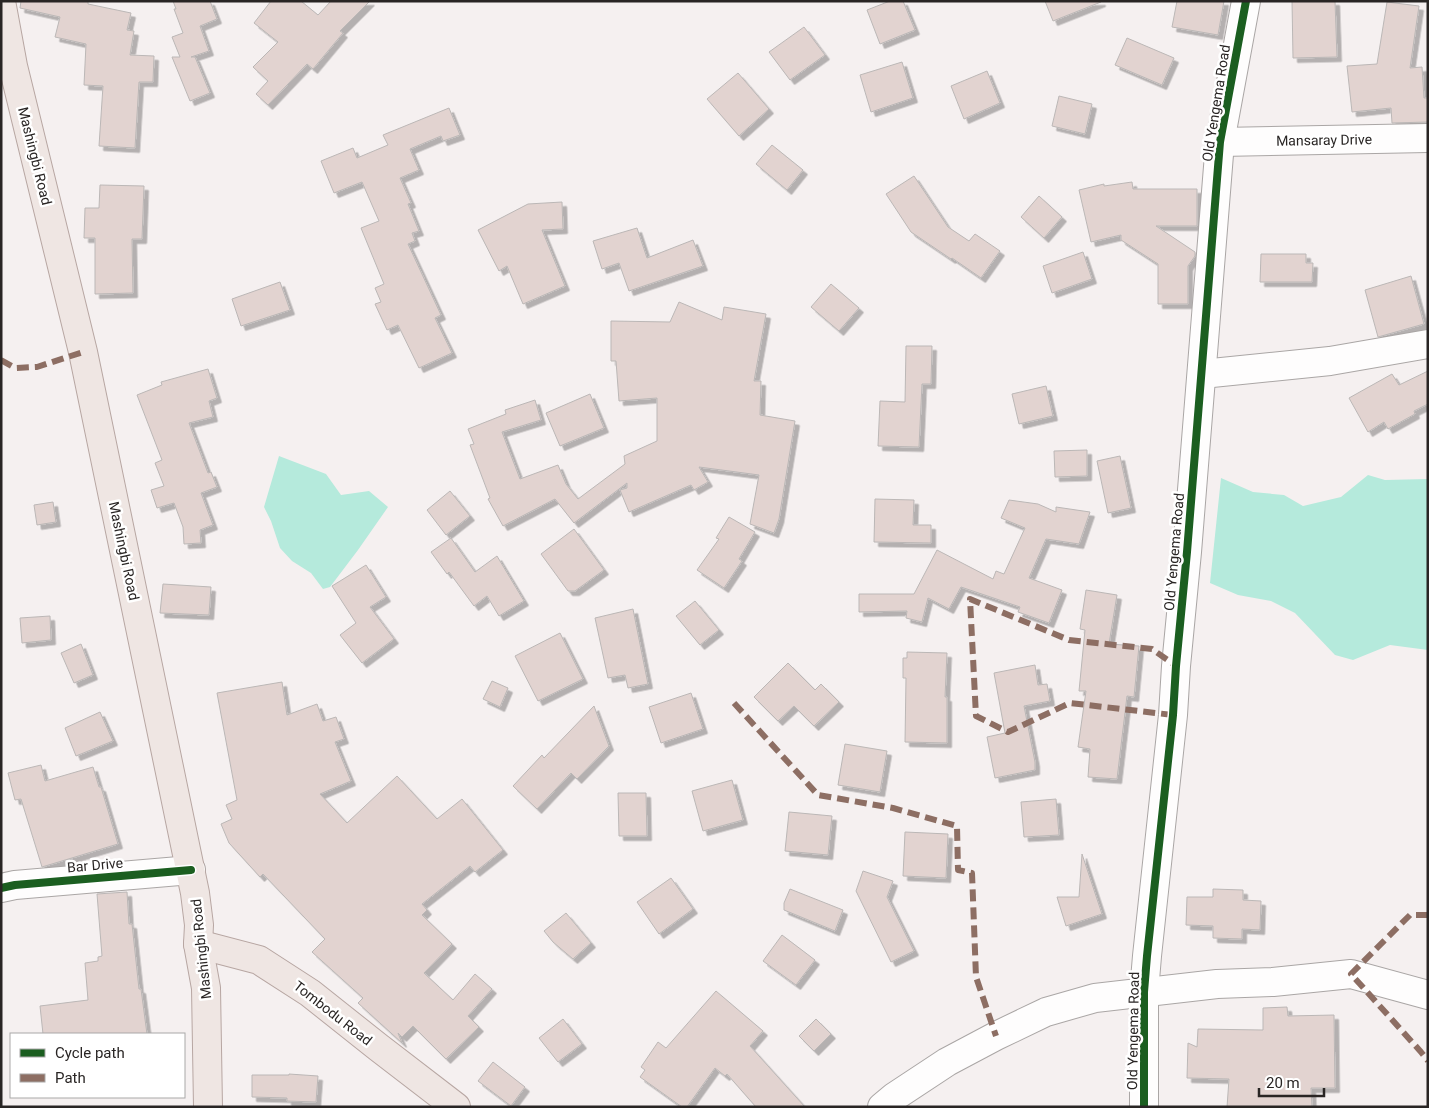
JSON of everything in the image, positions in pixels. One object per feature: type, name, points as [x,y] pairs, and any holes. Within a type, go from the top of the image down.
[{"type":"main road","name":"Mashingbi Road","points":[[2,1],[7,66],[83,352],[191,870],[199,925],[198,944],[206,988],[208,1107]]},
{"type":"main road","name":"Tombodu Road","points":[[198,944],[259,960],[310,993],[456,1107]]},
{"type":"street","name":"Old Yengema Road","points":[[1144,1107],[1144,992],[1174,715],[1176,666],[1188,542],[1220,142],[1246,1]]},
{"type":"street","name":"Mansaray Drive","points":[[1220,142],[1428,138]]},
{"type":"street","points":[[1202,374],[1330,360],[1428,344]]},
{"type":"street","name":"Bar Drive","points":[[1,888],[15,885],[191,870]]},
{"type":"street","points":[[882,1107],[947,1062],[1046,1012],[1095,998],[1217,984],[1273,982],[1351,974],[1428,995]]},
{"type":"shaded area","points":[[279,456],[326,474],[341,495],[369,491],[388,507],[330,587],[323,589],[311,573],[292,561],[280,548],[264,507]]},
{"type":"shaded area","points":[[1368,475],[1385,480],[1428,479],[1428,650],[1390,645],[1353,660],[1335,655],[1295,613],[1271,601],[1238,595],[1210,583],[1221,478],[1253,492],[1284,495],[1303,506],[1341,497]]},
{"type":"building","points":[[21,1],[88,1],[88,4],[131,13],[127,30],[134,31],[130,55],[154,56],[153,82],[139,82],[135,148],[99,146],[103,86],[84,85],[86,44],[55,37],[60,17],[20,8]]},
{"type":"building","points":[[173,1],[210,1],[217,19],[200,26],[209,51],[191,57],[195,57],[210,93],[190,101],[172,57],[180,57],[172,37],[183,33]]},
{"type":"building","points":[[271,1],[301,1],[318,15],[331,1],[370,1],[340,31],[343,33],[313,69],[307,64],[268,105],[256,94],[268,81],[253,67],[278,42],[254,23]]},
{"type":"building","points":[[890,1],[903,1],[915,30],[880,44],[867,10]]},
{"type":"building","points":[[1045,1],[1101,1],[1101,2],[1053,21]]},
{"type":"building","points":[[1177,1],[1224,1],[1218,35],[1172,27]]},
{"type":"building","points":[[1292,1],[1335,1],[1337,57],[1293,58]]},
{"type":"building","points":[[1387,2],[1419,6],[1410,68],[1422,67],[1424,98],[1428,98],[1428,122],[1392,123],[1391,108],[1352,112],[1347,66],[1377,64]]},
{"type":"building","points":[[804,27],[825,55],[790,80],[769,52]]},
{"type":"building","points":[[1127,38],[1174,58],[1162,85],[1115,65]]},
{"type":"building","points":[[902,62],[913,98],[871,112],[860,75]]},
{"type":"building","points":[[987,71],[1000,103],[964,119],[951,86]]},
{"type":"building","points":[[738,73],[769,109],[739,136],[707,99]]},
{"type":"building","points":[[1059,96],[1092,104],[1085,134],[1052,126]]},
{"type":"building","points":[[449,108],[460,135],[443,141],[441,136],[410,149],[419,170],[400,178],[411,203],[408,204],[419,231],[412,233],[415,241],[408,244],[441,315],[435,318],[452,353],[419,368],[398,325],[387,330],[375,304],[381,302],[375,288],[384,284],[361,228],[379,221],[362,182],[334,193],[321,161],[353,148],[357,158],[388,145],[383,135]]},
{"type":"building","points":[[772,145],[803,170],[787,190],[756,164]]},
{"type":"building","points":[[914,176],[948,227],[969,241],[975,234],[1000,251],[981,278],[911,232],[886,194]]},
{"type":"building","points":[[1132,182],[1133,189],[1197,189],[1197,226],[1156,226],[1195,252],[1195,256],[1188,266],[1188,304],[1158,304],[1158,264],[1121,240],[1121,235],[1091,242],[1079,190],[1104,184],[1104,186]]},
{"type":"building","points":[[100,185],[144,186],[142,239],[132,239],[133,293],[95,294],[95,238],[84,238],[85,208],[99,208]]},
{"type":"building","points":[[1039,196],[1062,217],[1044,238],[1021,217]]},
{"type":"building","points":[[562,202],[563,229],[542,230],[565,286],[523,304],[507,266],[499,271],[478,230],[528,204]]},
{"type":"building","points":[[637,228],[647,258],[693,240],[703,266],[629,291],[619,263],[602,269],[593,241]]},
{"type":"building","points":[[1083,252],[1092,279],[1052,293],[1043,266]]},
{"type":"building","points":[[1261,254],[1306,254],[1306,263],[1313,263],[1312,282],[1260,282]]},
{"type":"building","points":[[1411,276],[1424,324],[1378,337],[1365,290]]},
{"type":"building","points":[[280,282],[290,310],[241,326],[232,299]]},
{"type":"building","points":[[831,284],[859,308],[839,331],[811,307]]},
{"type":"building","points":[[679,302],[722,320],[724,307],[766,314],[754,381],[761,381],[760,415],[795,421],[779,519],[774,533],[750,524],[759,475],[699,467],[708,482],[694,490],[691,485],[629,512],[620,490],[627,488],[627,483],[574,523],[555,499],[503,526],[488,499],[490,498],[470,445],[474,444],[468,429],[506,414],[505,410],[535,400],[541,420],[502,432],[520,479],[558,465],[566,484],[578,499],[625,464],[624,456],[657,441],[657,398],[619,401],[616,361],[611,361],[611,321],[670,322]]},
{"type":"building","points":[[906,346],[932,346],[931,384],[922,384],[919,447],[878,446],[880,401],[905,402]]},
{"type":"building","points":[[208,369],[217,398],[209,401],[213,417],[189,423],[208,473],[211,472],[217,487],[201,493],[213,525],[200,530],[201,543],[184,544],[183,527],[174,503],[157,508],[151,490],[164,486],[155,463],[162,460],[137,395],[162,385],[161,382]]},
{"type":"building","points":[[1428,371],[1428,404],[1414,411],[1415,414],[1388,429],[1384,422],[1368,432],[1349,398],[1392,374],[1399,385]]},
{"type":"building","points":[[1046,386],[1053,416],[1019,424],[1012,394]]},
{"type":"building","points":[[590,394],[604,428],[560,446],[546,413]]},
{"type":"building","points":[[1087,450],[1087,476],[1055,477],[1054,451]]},
{"type":"building","points":[[1120,456],[1131,508],[1108,513],[1097,461]]},
{"type":"building","points":[[450,491],[470,516],[446,535],[427,510]]},
{"type":"building","points":[[875,499],[914,500],[913,525],[931,525],[931,543],[874,542]]},
{"type":"building","points":[[1009,500],[1038,504],[1056,512],[1056,507],[1090,512],[1079,544],[1046,539],[1029,578],[1062,590],[1049,623],[1018,612],[1020,607],[961,587],[949,609],[928,598],[922,622],[906,618],[907,611],[859,612],[859,594],[914,594],[937,550],[993,579],[996,571],[1004,574],[1025,528],[1001,518]]},
{"type":"building","points":[[53,502],[56,522],[37,525],[34,505]]},
{"type":"building","points":[[729,517],[755,532],[739,559],[742,561],[724,588],[697,570],[719,539],[716,538]]},
{"type":"building","points":[[574,529],[604,570],[575,591],[568,591],[541,554]]},
{"type":"building","points":[[451,538],[475,572],[497,556],[524,601],[499,616],[487,596],[474,606],[449,572],[447,574],[431,552]]},
{"type":"building","points":[[366,565],[386,597],[370,607],[394,639],[362,663],[340,635],[356,623],[332,586]]},
{"type":"building","points":[[163,584],[211,587],[209,615],[160,613]]},
{"type":"building","points":[[1086,590],[1117,595],[1109,644],[1139,646],[1134,697],[1127,696],[1117,779],[1088,777],[1090,749],[1078,747],[1086,691],[1079,691],[1085,630],[1080,629]]},
{"type":"building","points":[[695,601],[719,630],[700,645],[676,616]]},
{"type":"building","points":[[633,609],[648,684],[628,688],[625,675],[608,678],[595,618]]},
{"type":"building","points":[[50,616],[51,640],[22,643],[20,618]]},
{"type":"building","points":[[560,633],[583,679],[538,701],[515,656]]},
{"type":"building","points":[[81,644],[93,675],[74,683],[61,653]]},
{"type":"building","points":[[907,652],[947,653],[945,697],[947,697],[947,743],[905,742],[906,678],[903,678],[903,658],[907,658]]},
{"type":"building","points":[[788,663],[815,690],[821,684],[839,702],[814,726],[794,706],[778,721],[754,697]]},
{"type":"building","points":[[1035,665],[1038,685],[1047,684],[1050,701],[1024,706],[1035,770],[995,778],[987,737],[1005,733],[994,673]]},
{"type":"building","points":[[492,681],[508,688],[500,707],[483,699]]},
{"type":"building","points":[[282,682],[287,715],[317,704],[323,721],[336,717],[344,739],[335,742],[351,781],[320,794],[347,823],[397,776],[437,819],[462,799],[503,850],[475,872],[470,866],[422,904],[427,910],[422,915],[452,944],[424,973],[453,1000],[475,974],[492,989],[468,1016],[479,1027],[446,1059],[413,1026],[402,1037],[398,1033],[402,1043],[358,1003],[363,998],[312,952],[325,939],[263,874],[260,877],[229,843],[221,824],[232,819],[226,805],[237,800],[217,693]]},
{"type":"building","points":[[691,693],[703,729],[661,743],[649,707]]},
{"type":"building","points":[[594,706],[609,746],[577,779],[571,773],[537,809],[513,786],[542,755],[544,758]]},
{"type":"building","points":[[100,712],[113,741],[76,756],[65,728]]},
{"type":"building","points":[[845,744],[887,751],[880,792],[838,785]]},
{"type":"building","points":[[41,765],[45,781],[93,767],[118,844],[42,867],[21,799],[15,800],[8,773]]},
{"type":"building","points":[[732,780],[743,820],[703,831],[692,791]]},
{"type":"building","points":[[618,793],[646,793],[647,836],[619,836]]},
{"type":"building","points":[[1056,799],[1059,835],[1024,837],[1021,802]]},
{"type":"building","points":[[789,812],[832,816],[828,855],[785,851]]},
{"type":"building","points":[[905,832],[948,834],[946,878],[903,876]]},
{"type":"building","points":[[1082,854],[1102,914],[1066,926],[1057,897],[1079,897]]},
{"type":"building","points":[[863,871],[893,881],[887,897],[914,951],[891,962],[856,891]]},
{"type":"building","points":[[671,878],[693,909],[659,934],[637,902]]},
{"type":"building","points":[[790,889],[843,910],[835,931],[784,910],[784,903]]},
{"type":"building","points":[[1213,889],[1243,890],[1243,900],[1261,901],[1260,930],[1242,929],[1242,939],[1213,938],[1213,926],[1186,925],[1187,897],[1213,897]]},
{"type":"building","points":[[127,892],[129,924],[132,924],[139,989],[141,989],[147,1033],[43,1033],[40,1006],[88,1000],[85,963],[98,961],[98,957],[102,956],[97,894]]},
{"type":"building","points":[[566,913],[591,943],[573,959],[553,942],[544,931]]},
{"type":"building","points":[[782,935],[815,960],[796,985],[763,961]]},
{"type":"building","points":[[716,991],[763,1031],[750,1046],[805,1107],[756,1107],[727,1074],[725,1076],[715,1068],[687,1107],[682,1107],[640,1077],[645,1070],[641,1067],[658,1042],[666,1048]]},
{"type":"building","points":[[1287,1007],[1288,1016],[1334,1015],[1335,1088],[1311,1088],[1312,1107],[1227,1107],[1229,1079],[1187,1078],[1188,1043],[1197,1047],[1198,1029],[1263,1030],[1263,1008]]},
{"type":"building","points":[[563,1019],[582,1044],[558,1062],[539,1038]]},
{"type":"building","points":[[816,1019],[831,1034],[814,1051],[799,1036]]},
{"type":"building","points":[[493,1062],[525,1087],[511,1106],[478,1081]]},
{"type":"building","points":[[289,1074],[318,1076],[316,1102],[287,1101],[287,1098],[252,1097],[252,1075]]},
{"type":"marked path","points":[[1,360],[15,368],[37,367],[83,352]]},
{"type":"marked path","points":[[1173,715],[1070,703],[1008,732],[976,716],[970,599],[1069,640],[1152,649],[1176,666]]},
{"type":"marked path","points":[[734,703],[818,795],[893,808],[957,826],[958,870],[972,873],[976,977],[996,1036]]},
{"type":"marked path","points":[[1428,915],[1410,915],[1351,974],[1428,1061]]},
{"type":"cycle path","points":[[1144,1107],[1144,992],[1173,715],[1220,142],[1246,1]]},
{"type":"cycle path","points":[[1,888],[15,885],[191,870]]}]
